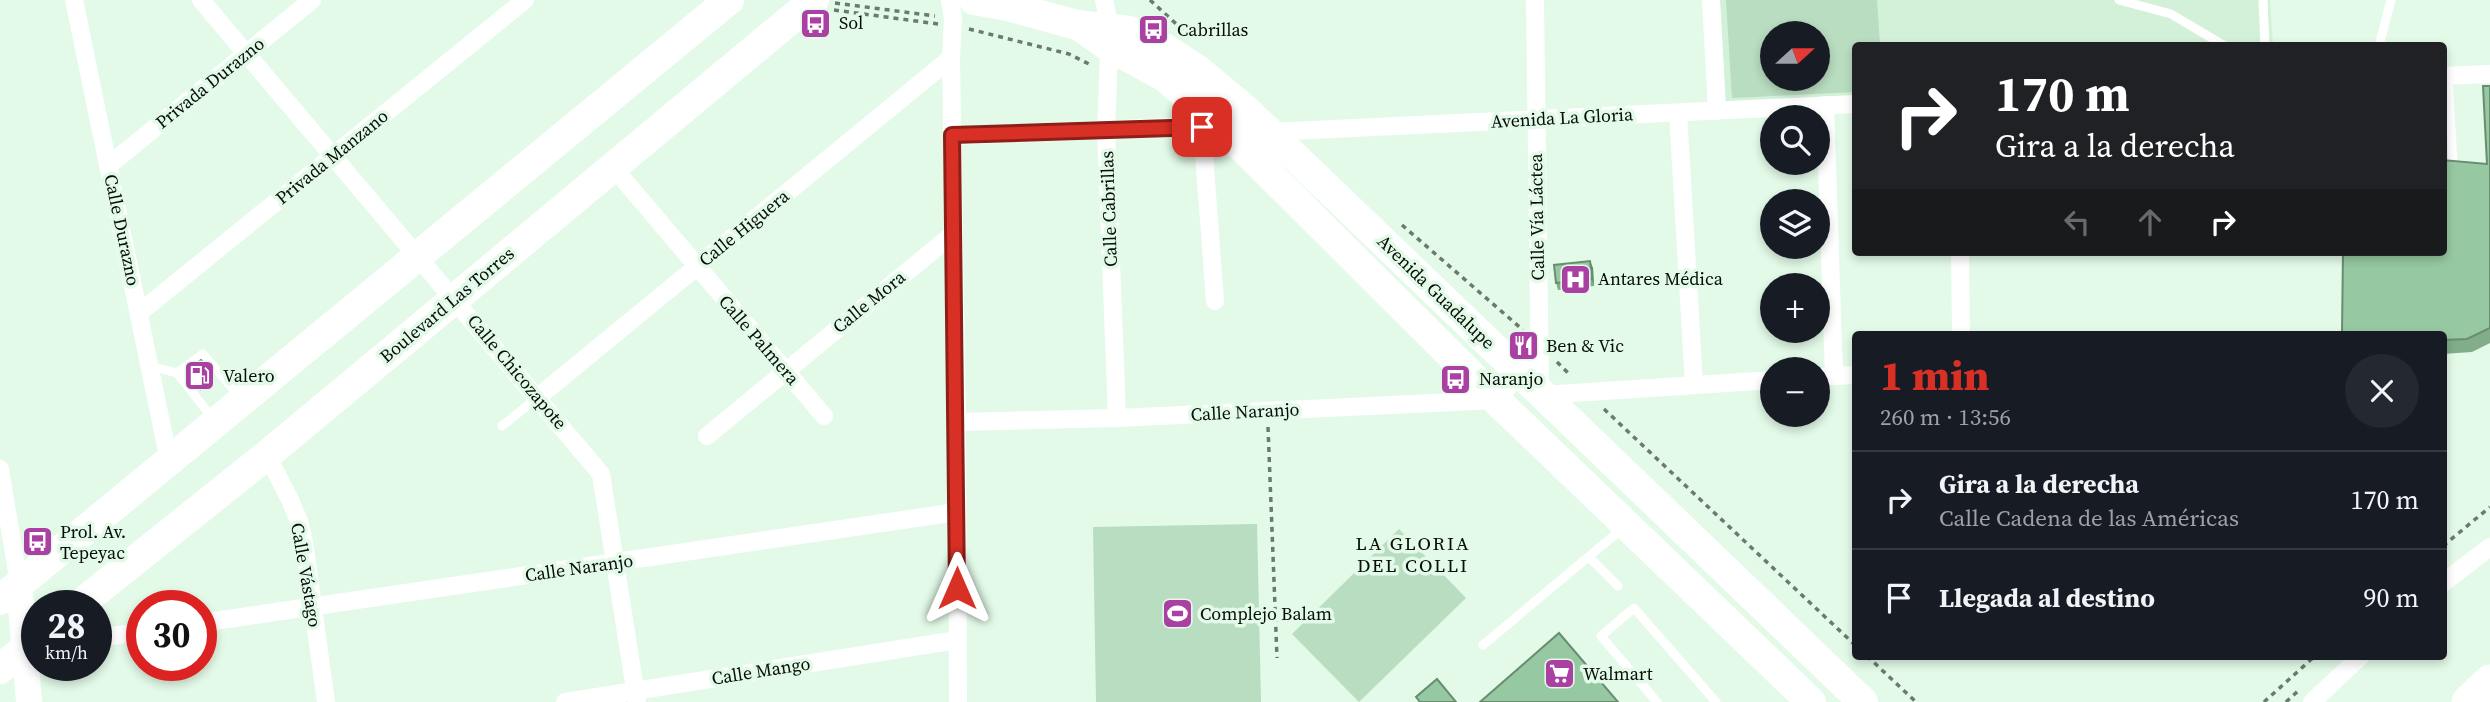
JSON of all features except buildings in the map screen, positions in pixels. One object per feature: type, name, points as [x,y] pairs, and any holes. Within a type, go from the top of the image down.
[{"type":"highway","points":[[2468,702],[2490,681]]},
{"type":"main road","points":[[9,592],[729,0]]},
{"type":"main road","name":"Boulevard Las Torres","points":[[98,590],[267,455],[613,167],[825,4]]},
{"type":"main road","points":[[960,15],[1018,8],[1077,25],[1107,37]]},
{"type":"main road","name":"Avenida Guadalupe","points":[[1107,37],[1130,31],[1149,38],[1189,64],[1246,110],[1863,702]]},
{"type":"main road","name":"Avenida Guadalupe","points":[[1107,37],[1164,77],[1211,126],[1811,702]]},
{"type":"main road","points":[[0,669],[21,653]]},
{"type":"street","name":"Calle Durazno","points":[[74,0],[169,461]]},
{"type":"street","name":"Calle Chicozapote","points":[[201,0],[601,474],[636,696]]},
{"type":"street","name":"Privada Durazno","points":[[108,166],[312,0]]},
{"type":"street","name":"Privada Manzano","points":[[139,313],[525,0]]},
{"type":"street","points":[[950,0],[960,15],[951,58],[958,702]]},
{"type":"street","name":"Calle Vía Láctea","points":[[1535,0],[1535,387]]},
{"type":"street","points":[[1711,0],[1717,111]]},
{"type":"street","name":"Calle Cabrillas","points":[[1107,37],[1107,130],[1117,418]]},
{"type":"street","name":"Calle Higuera","points":[[538,397],[951,58]]},
{"type":"street","points":[[2447,76],[2490,74]]},
{"type":"street","name":"Avenida La Gloria","points":[[1825,105],[1852,104]]},
{"type":"street","name":"Avenida La Gloria","points":[[1269,132],[1760,109]]},
{"type":"street","points":[[1678,113],[1694,385]]},
{"type":"street","points":[[952,135],[1211,126],[1215,301]]},
{"type":"street","name":"Calle Palmera","points":[[613,167],[824,416]]},
{"type":"street","points":[[1825,175],[1826,357]]},
{"type":"street","name":"Calle Mora","points":[[706,436],[953,234]]},
{"type":"street","points":[[1960,256],[1961,331]]},
{"type":"street","points":[[1830,376],[1852,374]]},
{"type":"street","points":[[1496,400],[1535,387],[1587,393],[1760,381]]},
{"type":"street","name":"Calle Naranjo","points":[[957,422],[1117,418],[1496,400]]},
{"type":"street","name":"Calle Vástago","points":[[267,455],[299,521],[326,702]]},
{"type":"street","points":[[0,469],[9,592],[21,618]]},
{"type":"street","name":"Calle Naranjo","points":[[217,621],[957,512]]},
{"type":"street","points":[[2447,580],[2490,547]]},
{"type":"street","name":"Calle Mango","points":[[565,702],[636,696],[957,640]]},
{"type":"street","points":[[2312,702],[2357,660]]},
{"type":"street","points":[[29,702],[30,681]]},
{"type":"lane","points":[[2119,0],[2171,14],[2218,42]]},
{"type":"lane","points":[[2263,0],[2265,42]]},
{"type":"lane","points":[[2380,42],[2390,0]]},
{"type":"lane","points":[[2447,90],[2452,163]]},
{"type":"lane","points":[[177,373],[203,354],[242,400]]},
{"type":"lane","points":[[149,366],[177,373],[216,422]]},
{"type":"lane","points":[[502,426],[538,397]]},
{"type":"lane","points":[[1483,645],[1627,525]]},
{"type":"lane","points":[[1589,557],[1618,586]]},
{"type":"lane","points":[[1657,702],[1601,636],[1634,608],[1716,702]]},
{"type":"path","points":[[825,4],[960,15],[984,31],[1069,54],[1107,37]]},
{"type":"path","points":[[825,4],[960,15]]},
{"type":"path","points":[[1587,393],[1852,642]]},
{"type":"path","points":[[1267,411],[1276,658]]},
{"type":"path","points":[[2447,543],[2490,507]]},
{"type":"path","points":[[1871,660],[1916,702]]},
{"type":"path","points":[[2264,702],[2311,660]]},
{"type":"shaded area","points":[[1720,0],[2270,0],[2273,42],[1852,42],[1852,96],[1726,103]]},
{"type":"shaded area","points":[[1726,0],[1877,0],[1880,42],[1852,42],[1852,92],[1732,98]]},
{"type":"shaded area","name":"Complejo Balam","points":[[1257,524],[1261,702],[1096,702],[1093,527]]},
{"type":"shaded area","points":[[1399,529],[1466,598],[1359,702],[1292,634]]},
{"type":"place","name":"Sol","points":[[816,23]]},
{"type":"place","name":"Cabrillas","points":[[1154,30]]},
{"type":"place","name":"Antares Médica","points":[[1575,279]]},
{"type":"place","name":"Ben & Vic","points":[[1523,346]]},
{"type":"place","name":"Valero","points":[[200,376]]},
{"type":"place","name":"Naranjo","points":[[1456,379]]},
{"type":"place","name":"Prol. Av. Tepeyac","points":[[37,542]]},
{"type":"place","name":"Complejo Balam","points":[[1177,614]]},
{"type":"place","name":"Walmart","points":[[1560,674]]},
{"type":"district","name":"LA GLORIA DEL COLLI","points":[[1413,554]]},
{"type":"route","points":[[957,588],[952,135],[1202,127]]}]
